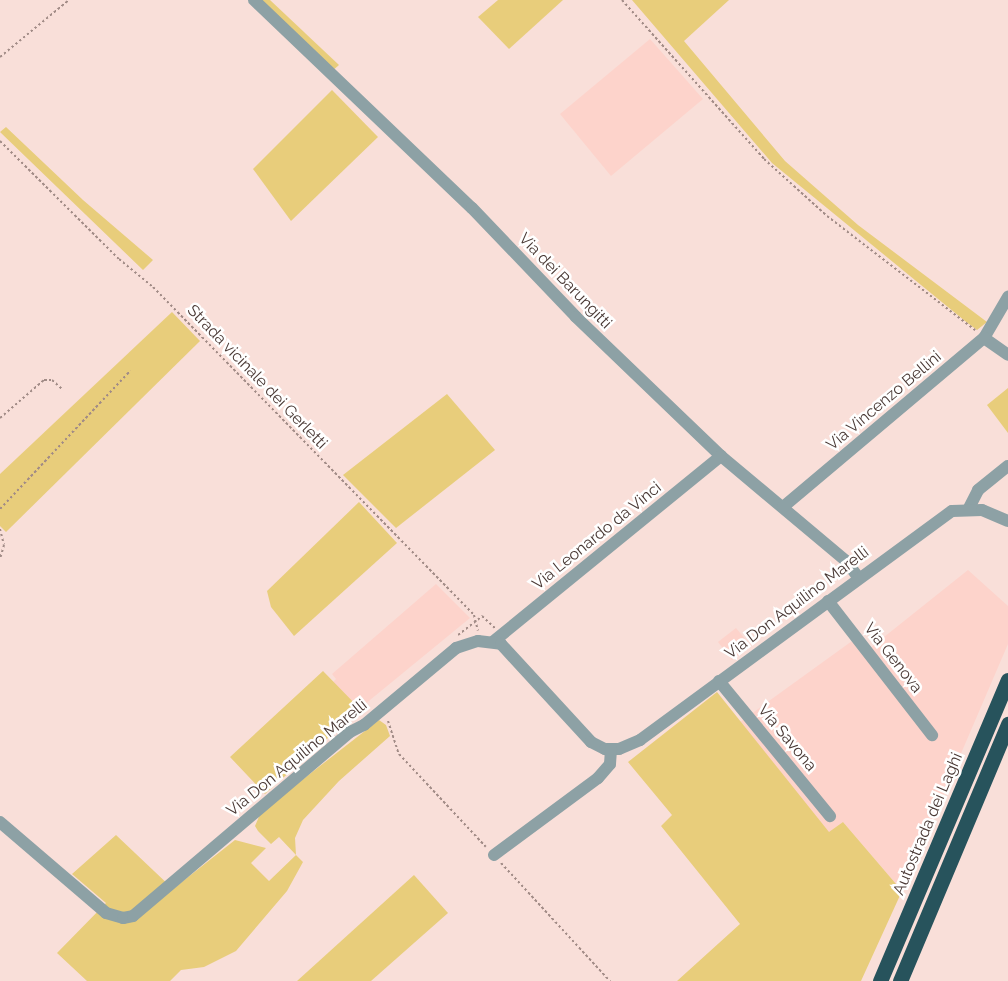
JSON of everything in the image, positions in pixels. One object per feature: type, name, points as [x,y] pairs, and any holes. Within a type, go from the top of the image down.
[{"type":"highway","name":"Autostrada dei Laghi","points":[[880,981],[1008,680]]},
{"type":"highway","points":[[900,981],[1008,724]]},
{"type":"street","name":"Via dei Barungitti","points":[[254,0],[472,208],[576,318],[721,456],[846,561],[859,578]]},
{"type":"street","name":"Via Vincenzo Bellini","points":[[783,507],[984,338],[1008,297]]},
{"type":"street","points":[[984,338],[1008,355]]},
{"type":"street","name":"Via Leonardo da Vinci","points":[[494,642],[721,456]]},
{"type":"street","points":[[1008,466],[978,490],[969,508],[1008,521]]},
{"type":"street","name":"Via Don Aquilino Marelli","points":[[611,749],[627,747],[640,740],[945,515],[969,508]]},
{"type":"street","name":"Via Genova","points":[[828,601],[932,735]]},
{"type":"street","name":"Via Don Aquilino Marelli","points":[[0,822],[106,913],[123,918],[133,916],[448,653],[478,641],[494,642]]},
{"type":"street","points":[[494,642],[518,660],[591,742],[611,749],[610,764],[598,778],[494,855]]},
{"type":"street","name":"Via Savona","points":[[719,681],[830,816]]},
{"type":"path","points":[[0,56],[69,0]]},
{"type":"path","points":[[622,0],[764,158],[826,216],[984,338]]},
{"type":"path","name":"Strada vicinale dei Gerletti","points":[[0,141],[119,259],[153,287],[477,620]]},
{"type":"path","points":[[0,509],[130,371]]},
{"type":"path","points":[[0,418],[44,380],[52,380],[63,390]]},
{"type":"path","points":[[0,529],[4,545],[0,559]]},
{"type":"path","points":[[454,639],[483,616]]},
{"type":"path","points":[[477,620],[478,641]]},
{"type":"shaded area","points":[[256,0],[270,0],[339,65],[331,72]]},
{"type":"shaded area","points":[[498,0],[563,0],[509,49],[478,17]]},
{"type":"shaded area","points":[[632,0],[729,0],[684,41],[785,161],[858,225],[987,322],[977,330],[772,163]]},
{"type":"shaded area","points":[[650,39],[703,99],[611,176],[560,114]]},
{"type":"shaded area","points":[[332,90],[378,137],[291,221],[253,169]]},
{"type":"shaded area","points":[[6,127],[83,200],[153,260],[143,270],[0,132]]},
{"type":"shaded area","points":[[172,312],[200,341],[6,532],[0,526],[0,474]]},
{"type":"shaded area","points":[[1008,388],[1008,433],[987,405]]},
{"type":"shaded area","points":[[447,394],[495,450],[396,528],[343,475]]},
{"type":"shaded area","points":[[359,502],[397,543],[294,636],[271,607],[267,591]]},
{"type":"shaded area","points":[[968,570],[1008,606],[1008,644],[902,891],[843,822],[829,833],[740,722],[859,636],[869,649]]},
{"type":"shaded area","points":[[436,584],[470,618],[359,709],[333,682],[336,679],[332,674]]},
{"type":"shaded area","points":[[736,628],[751,646],[732,660],[718,642]]},
{"type":"shaded area","points":[[323,671],[363,712],[347,721],[265,794],[230,757]]},
{"type":"shaded area","points":[[717,692],[829,832],[843,822],[902,891],[861,981],[677,981],[740,924],[661,826],[672,815],[628,762]]},
{"type":"shaded area","points":[[379,720],[386,725],[390,736],[339,781],[303,820],[295,838],[296,855],[279,837],[271,844],[258,831],[255,826],[261,812]]},
{"type":"shaded area","points":[[116,835],[173,889],[235,840],[266,848],[251,863],[269,881],[296,855],[303,862],[287,891],[236,951],[204,967],[181,970],[170,981],[87,981],[57,953],[106,903],[72,874]]},
{"type":"shaded area","points":[[414,875],[448,913],[371,981],[297,981]]}]
